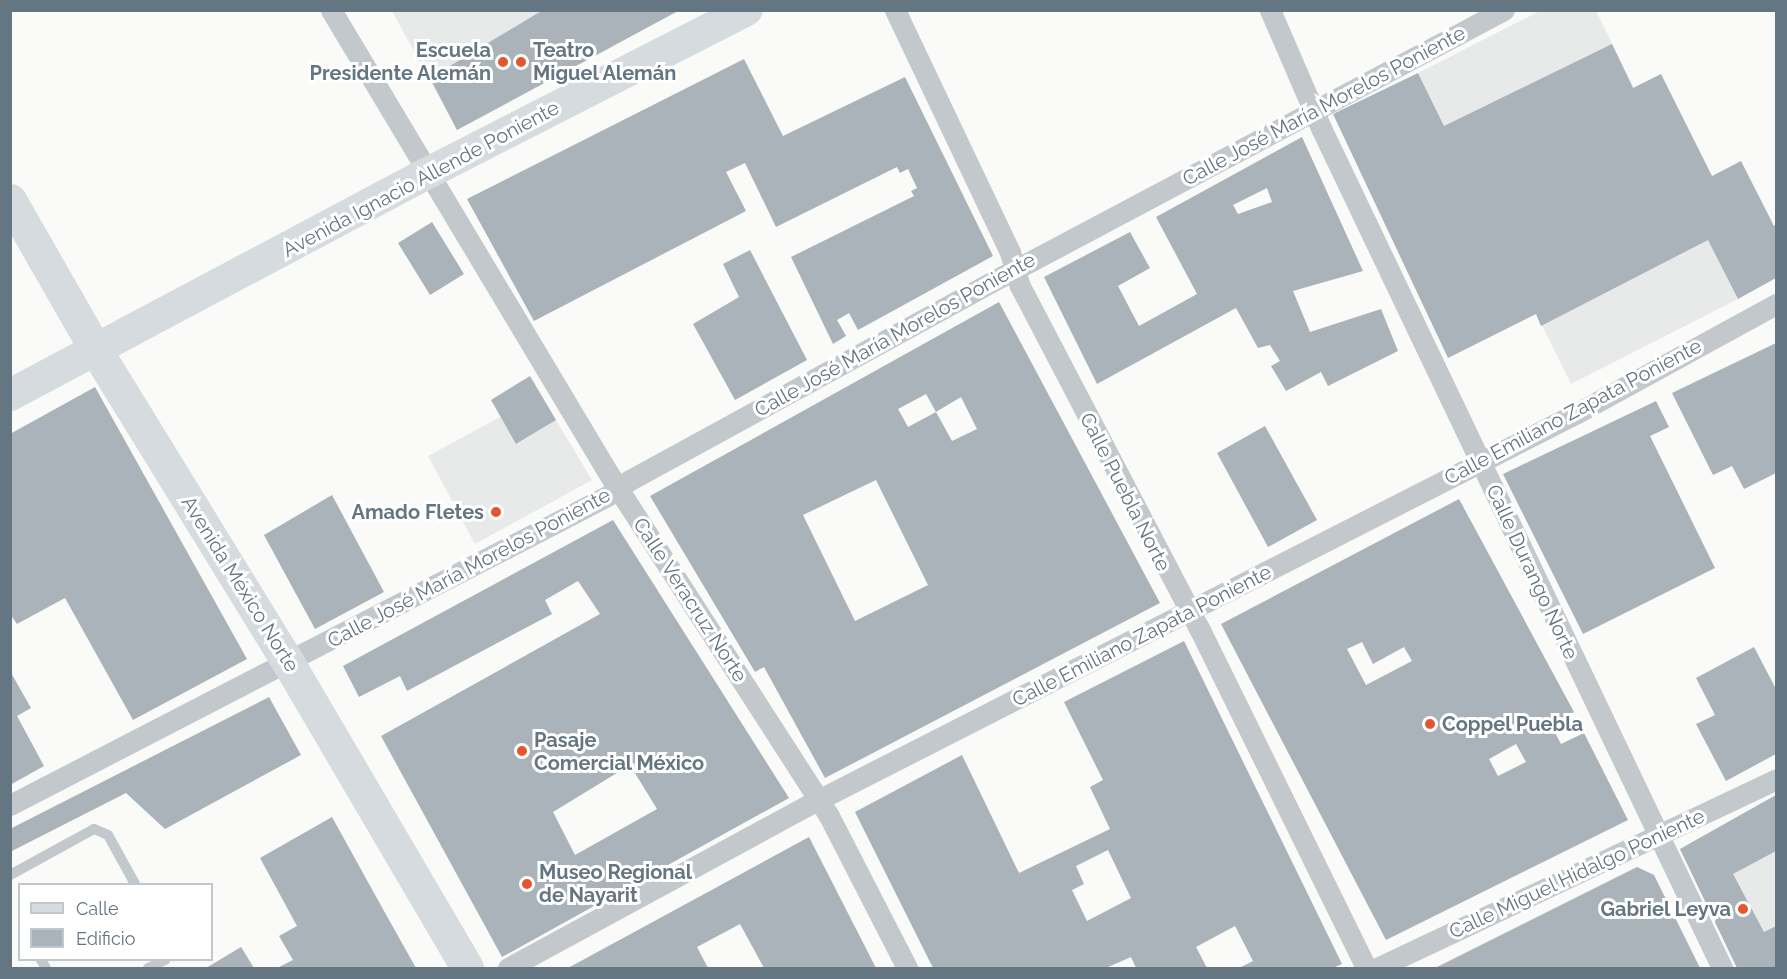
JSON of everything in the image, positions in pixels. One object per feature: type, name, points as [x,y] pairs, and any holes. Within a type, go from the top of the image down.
[{"type":"main road","name":"Avenida Ignacio Allende Poniente","points":[[10,395],[97,352],[428,173],[747,10]]},
{"type":"main road","name":"Avenida México Norte","points":[[10,200],[97,352],[289,664],[467,969]]},
{"type":"street","name":"Calle Veracruz Norte","points":[[331,10],[619,488],[818,800],[907,969]]},
{"type":"street","name":"Calle Puebla Norte","points":[[895,10],[1010,252],[1013,271],[1190,613],[1366,969]]},
{"type":"street","name":"Calle Durango Norte","points":[[1270,10],[1313,110],[1657,838],[1722,969]]},
{"type":"street","name":"Calle José María Morelos Poniente","points":[[10,805],[289,664],[619,488],[1013,271],[1504,10]]},
{"type":"street","name":"Calle Emiliano Zapata Poniente","points":[[508,969],[818,800],[1190,613],[1481,462],[1776,304]]},
{"type":"street","name":"Calle Miguel Hidalgo Poniente","points":[[1377,969],[1657,838],[1776,779]]},
{"type":"lane","points":[[10,875],[94,829],[108,835],[132,883]]},
{"type":"lane","points":[[148,969],[163,961]]},
{"type":"shaded area","name":"Escuela Presidente Alemán","points":[[392,11],[594,11],[614,46],[457,130]]},
{"type":"shaded area","points":[[1540,11],[1596,11],[1738,299],[1571,384],[1418,73]]},
{"type":"shaded area","name":"Amado Fletes","points":[[500,417],[517,444],[556,420],[592,480],[475,544],[428,456]]},
{"type":"shaded area","name":"Gabriel Leyva","points":[[1776,795],[1776,968],[1737,968],[1680,849]]},
{"type":"building","name":"Escuela Presidente Alemán","points":[[543,10],[680,10],[457,130],[430,78]]},
{"type":"building","points":[[1612,44],[1633,88],[1661,74],[1712,176],[1741,161],[1774,226],[1776,224],[1776,278],[1738,299],[1708,240],[1541,326],[1536,314],[1448,358],[1333,114],[1418,73],[1444,126]]},
{"type":"building","points":[[744,59],[783,136],[905,77],[993,256],[858,330],[849,313],[837,320],[846,336],[833,344],[791,257],[914,196],[911,191],[917,188],[908,169],[900,173],[897,167],[776,227],[745,163],[726,172],[746,211],[534,321],[467,199]]},
{"type":"building","points":[[1302,137],[1363,271],[1293,291],[1310,332],[1381,309],[1398,351],[1328,386],[1321,372],[1286,391],[1271,366],[1280,361],[1270,345],[1258,348],[1236,308],[1097,384],[1044,277],[1130,232],[1150,268],[1118,286],[1139,326],[1197,294],[1156,217]],"holes":[[[1267,188],[1272,202],[1238,214],[1233,205]]]},
{"type":"building","points":[[432,222],[464,274],[430,295],[398,243]]},
{"type":"building","points":[[750,250],[807,360],[735,400],[693,324],[739,297],[723,264]]},
{"type":"building","points":[[999,302],[1160,603],[825,778],[764,667],[755,672],[650,496]],"holes":[[[926,394],[936,412],[908,427],[898,409]],[[961,397],[977,429],[952,441],[936,412]],[[876,480],[928,585],[855,621],[803,515]]]},
{"type":"building","points":[[1776,343],[1776,473],[1744,489],[1732,466],[1713,475],[1672,393]]},
{"type":"building","points":[[530,376],[556,420],[516,444],[491,400]]},
{"type":"building","points":[[95,387],[247,659],[133,720],[65,598],[17,624],[10,614],[10,434]]},
{"type":"building","points":[[1656,401],[1669,427],[1650,436],[1715,568],[1583,634],[1503,474]]},
{"type":"building","points":[[1265,426],[1317,520],[1268,547],[1217,453]]},
{"type":"building","points":[[332,495],[384,592],[315,629],[264,535]]},
{"type":"building","points":[[1459,499],[1574,712],[1551,725],[1561,744],[1584,733],[1628,820],[1386,940],[1221,624]],"holes":[[[1362,642],[1373,664],[1404,647],[1412,661],[1366,685],[1347,649]],[[1516,744],[1526,762],[1498,776],[1489,759]]]},
{"type":"building","points":[[613,520],[789,798],[502,957],[381,736],[600,614],[578,581],[545,600],[552,614],[407,691],[400,676],[359,697],[343,666]],"holes":[[[630,765],[657,809],[575,855],[553,812]]]},
{"type":"building","points":[[1184,641],[1342,964],[1333,968],[1239,968],[1253,961],[1235,926],[1196,947],[1207,968],[1136,968],[1131,957],[1106,968],[933,968],[855,812],[962,755],[1019,873],[1110,829],[1090,787],[1103,780],[1064,702]],"holes":[[[1108,850],[1131,898],[1087,921],[1072,890],[1084,884],[1076,866]]]},
{"type":"building","points":[[1754,647],[1776,689],[1776,754],[1726,781],[1696,724],[1715,715],[1696,678]]},
{"type":"building","points":[[10,671],[31,708],[17,716],[44,766],[10,785]]},
{"type":"building","points":[[269,697],[301,755],[165,829],[126,793],[10,852],[10,829]]},
{"type":"building","name":"Gabriel Leyva","points":[[1776,795],[1776,851],[1733,874],[1764,932],[1776,926],[1776,968],[1737,968],[1680,849]]},
{"type":"building","points":[[332,817],[416,968],[277,968],[293,960],[279,936],[297,926],[260,858]]},
{"type":"building","points":[[809,837],[876,968],[764,968],[740,924],[697,947],[708,968],[568,968]]},
{"type":"building","points":[[1637,867],[1654,875],[1700,968],[1435,968]]},
{"type":"building","points":[[241,947],[254,968],[206,968]]},
{"type":"place","name":"Escuela Presidente Alemán","points":[[503,62]]},
{"type":"place","name":"Teatro Miguel Alemán","points":[[521,62]]},
{"type":"place","name":"Amado Fletes","points":[[496,512]]},
{"type":"place","name":"Coppel Puebla","points":[[1430,724]]},
{"type":"place","name":"Pasaje Comercial México","points":[[522,751]]},
{"type":"place","name":"Museo Regional de Nayarit","points":[[527,884]]},
{"type":"place","name":"Gabriel Leyva","points":[[1743,909]]}]
